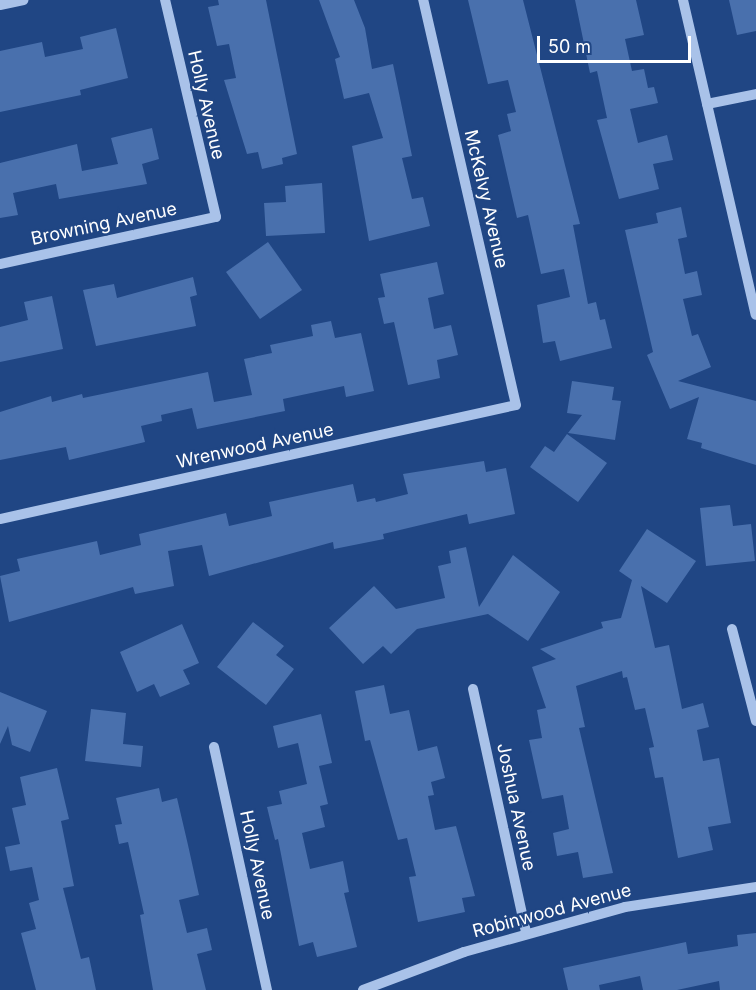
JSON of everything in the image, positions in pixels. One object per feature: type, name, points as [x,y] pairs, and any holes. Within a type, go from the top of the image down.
[{"type":"street","points":[[0,5],[23,0]]},
{"type":"street","name":"Holly Avenue","points":[[165,0],[216,217]]},
{"type":"street","name":"McKelvy Avenue","points":[[423,0],[516,405]]},
{"type":"street","points":[[683,0],[756,315]]},
{"type":"street","points":[[707,104],[756,94]]},
{"type":"street","name":"Browning Avenue","points":[[0,264],[216,217]]},
{"type":"street","name":"Wrenwood Avenue","points":[[0,519],[516,405]]},
{"type":"street","points":[[732,628],[756,721]]},
{"type":"street","name":"Joshua Avenue","points":[[473,688],[526,932]]},
{"type":"street","name":"Holly Avenue","points":[[214,747],[267,990]]},
{"type":"street","name":"Robinwood Avenue","points":[[363,990],[526,932],[624,906],[756,887]]},
{"type":"building","points":[[218,0],[266,0],[297,154],[282,158],[283,164],[262,169],[258,152],[247,154],[224,80],[236,78],[229,44],[217,46],[208,7],[219,5]]},
{"type":"building","points":[[319,0],[354,0],[365,28],[372,69],[393,64],[412,156],[402,158],[412,199],[423,197],[430,226],[369,241],[352,146],[383,138],[369,93],[344,99],[335,59],[340,57]]},
{"type":"building","points":[[468,0],[523,0],[580,224],[573,225],[588,304],[596,302],[600,320],[605,319],[612,348],[560,361],[555,341],[543,343],[537,305],[570,297],[564,269],[541,274],[528,215],[517,218],[498,135],[511,131],[507,114],[516,112],[508,80],[488,84]]},
{"type":"building","points":[[575,0],[636,0],[644,35],[625,39],[632,71],[644,69],[648,88],[654,87],[658,103],[630,109],[638,143],[667,135],[673,160],[653,164],[659,189],[619,199],[597,120],[607,118],[597,71],[590,73]]},
{"type":"building","points":[[729,0],[756,0],[756,31],[737,35]]},
{"type":"building","points":[[116,28],[128,78],[80,90],[81,95],[0,112],[0,51],[42,42],[45,57],[83,49],[80,37]]},
{"type":"building","points":[[152,128],[159,159],[142,164],[147,184],[59,199],[56,184],[13,193],[18,215],[0,218],[0,163],[77,144],[82,171],[118,164],[111,138]]},
{"type":"building","points":[[322,183],[325,233],[266,236],[264,203],[286,202],[285,186]]},
{"type":"building","points":[[681,207],[687,237],[678,239],[685,274],[697,271],[702,295],[683,299],[692,336],[698,334],[711,367],[678,381],[756,401],[756,465],[701,448],[702,443],[687,439],[699,397],[670,409],[647,355],[653,352],[625,230],[658,223],[656,213]]},
{"type":"building","points":[[268,242],[302,290],[260,319],[226,272]]},
{"type":"building","points":[[437,262],[444,294],[428,298],[434,329],[451,325],[458,355],[437,360],[440,378],[408,385],[394,322],[384,324],[378,298],[385,297],[380,274]]},
{"type":"building","points":[[193,277],[197,295],[190,297],[196,326],[96,346],[83,290],[114,284],[117,298]]},
{"type":"building","points":[[52,296],[63,349],[0,362],[0,327],[28,320],[24,302]]},
{"type":"building","points":[[331,321],[335,338],[361,333],[374,391],[346,397],[344,386],[283,399],[285,411],[197,429],[192,408],[161,415],[162,421],[141,426],[145,442],[69,460],[66,447],[0,460],[0,412],[51,396],[52,402],[82,394],[83,398],[208,372],[214,402],[252,395],[244,359],[272,353],[270,345],[313,336],[311,325]]},
{"type":"building","points":[[572,381],[614,387],[612,400],[621,401],[615,440],[568,433],[582,415],[567,413]]},
{"type":"building","points":[[567,434],[607,463],[578,502],[530,467],[545,446],[554,452]]},
{"type":"building","points":[[484,461],[486,472],[506,468],[515,514],[469,524],[467,514],[383,534],[384,539],[334,549],[333,542],[209,576],[202,545],[168,551],[174,586],[135,594],[133,587],[9,622],[0,576],[20,571],[17,559],[97,541],[100,555],[141,545],[139,534],[226,513],[229,526],[272,516],[269,502],[353,484],[357,502],[375,498],[376,502],[408,494],[403,474]]},
{"type":"building","points":[[730,505],[733,526],[751,524],[755,561],[706,566],[700,508]]},
{"type":"building","points":[[647,529],[696,561],[667,603],[641,586],[655,648],[669,645],[682,709],[703,703],[709,727],[697,730],[703,761],[719,758],[731,823],[708,827],[713,850],[678,858],[663,777],[655,778],[649,748],[654,747],[645,708],[635,710],[627,677],[623,678],[622,671],[576,686],[585,727],[579,728],[613,873],[583,878],[578,852],[557,856],[553,833],[569,829],[563,795],[542,799],[529,740],[542,738],[537,710],[546,708],[532,667],[556,659],[540,649],[603,628],[601,622],[621,618],[632,580],[619,571]]},
{"type":"building","points":[[466,547],[479,607],[513,555],[560,592],[528,641],[488,614],[417,629],[391,654],[383,646],[363,664],[329,628],[374,586],[396,609],[445,598],[438,566],[451,563],[449,551]]},
{"type":"building","points":[[253,622],[284,646],[276,655],[294,669],[266,705],[217,667]]},
{"type":"building","points":[[182,624],[199,663],[183,670],[190,684],[160,697],[154,684],[137,692],[120,652]]},
{"type":"building","points":[[384,685],[390,714],[409,710],[418,751],[437,746],[445,778],[431,782],[434,795],[428,796],[435,830],[456,826],[475,896],[462,898],[465,912],[418,922],[409,877],[416,876],[407,838],[398,840],[370,740],[365,741],[355,691]]},
{"type":"building","points":[[0,692],[47,711],[30,752],[12,745],[8,726],[0,744]]},
{"type":"building","points":[[91,709],[126,713],[123,744],[143,746],[141,767],[85,761]]},
{"type":"building","points":[[321,714],[332,763],[319,766],[328,804],[320,806],[325,827],[302,833],[310,869],[343,861],[349,892],[344,893],[357,947],[317,957],[313,942],[299,946],[278,839],[275,840],[267,807],[282,804],[279,791],[307,784],[298,743],[278,748],[273,726]]},
{"type":"building","points":[[57,768],[69,819],[61,821],[74,886],[63,888],[81,959],[89,957],[96,990],[36,990],[21,933],[36,929],[29,903],[39,900],[32,867],[10,871],[5,847],[20,844],[12,808],[26,805],[20,777]]},
{"type":"building","points":[[159,788],[162,802],[177,798],[188,845],[199,895],[179,900],[187,933],[207,928],[212,950],[197,954],[206,990],[153,990],[140,915],[144,914],[128,842],[119,844],[115,825],[122,824],[116,798]]},
{"type":"building","points":[[756,933],[756,990],[720,990],[719,981],[677,990],[643,990],[640,976],[599,985],[600,990],[568,990],[563,968],[686,942],[688,954],[738,946],[737,935]]}]
